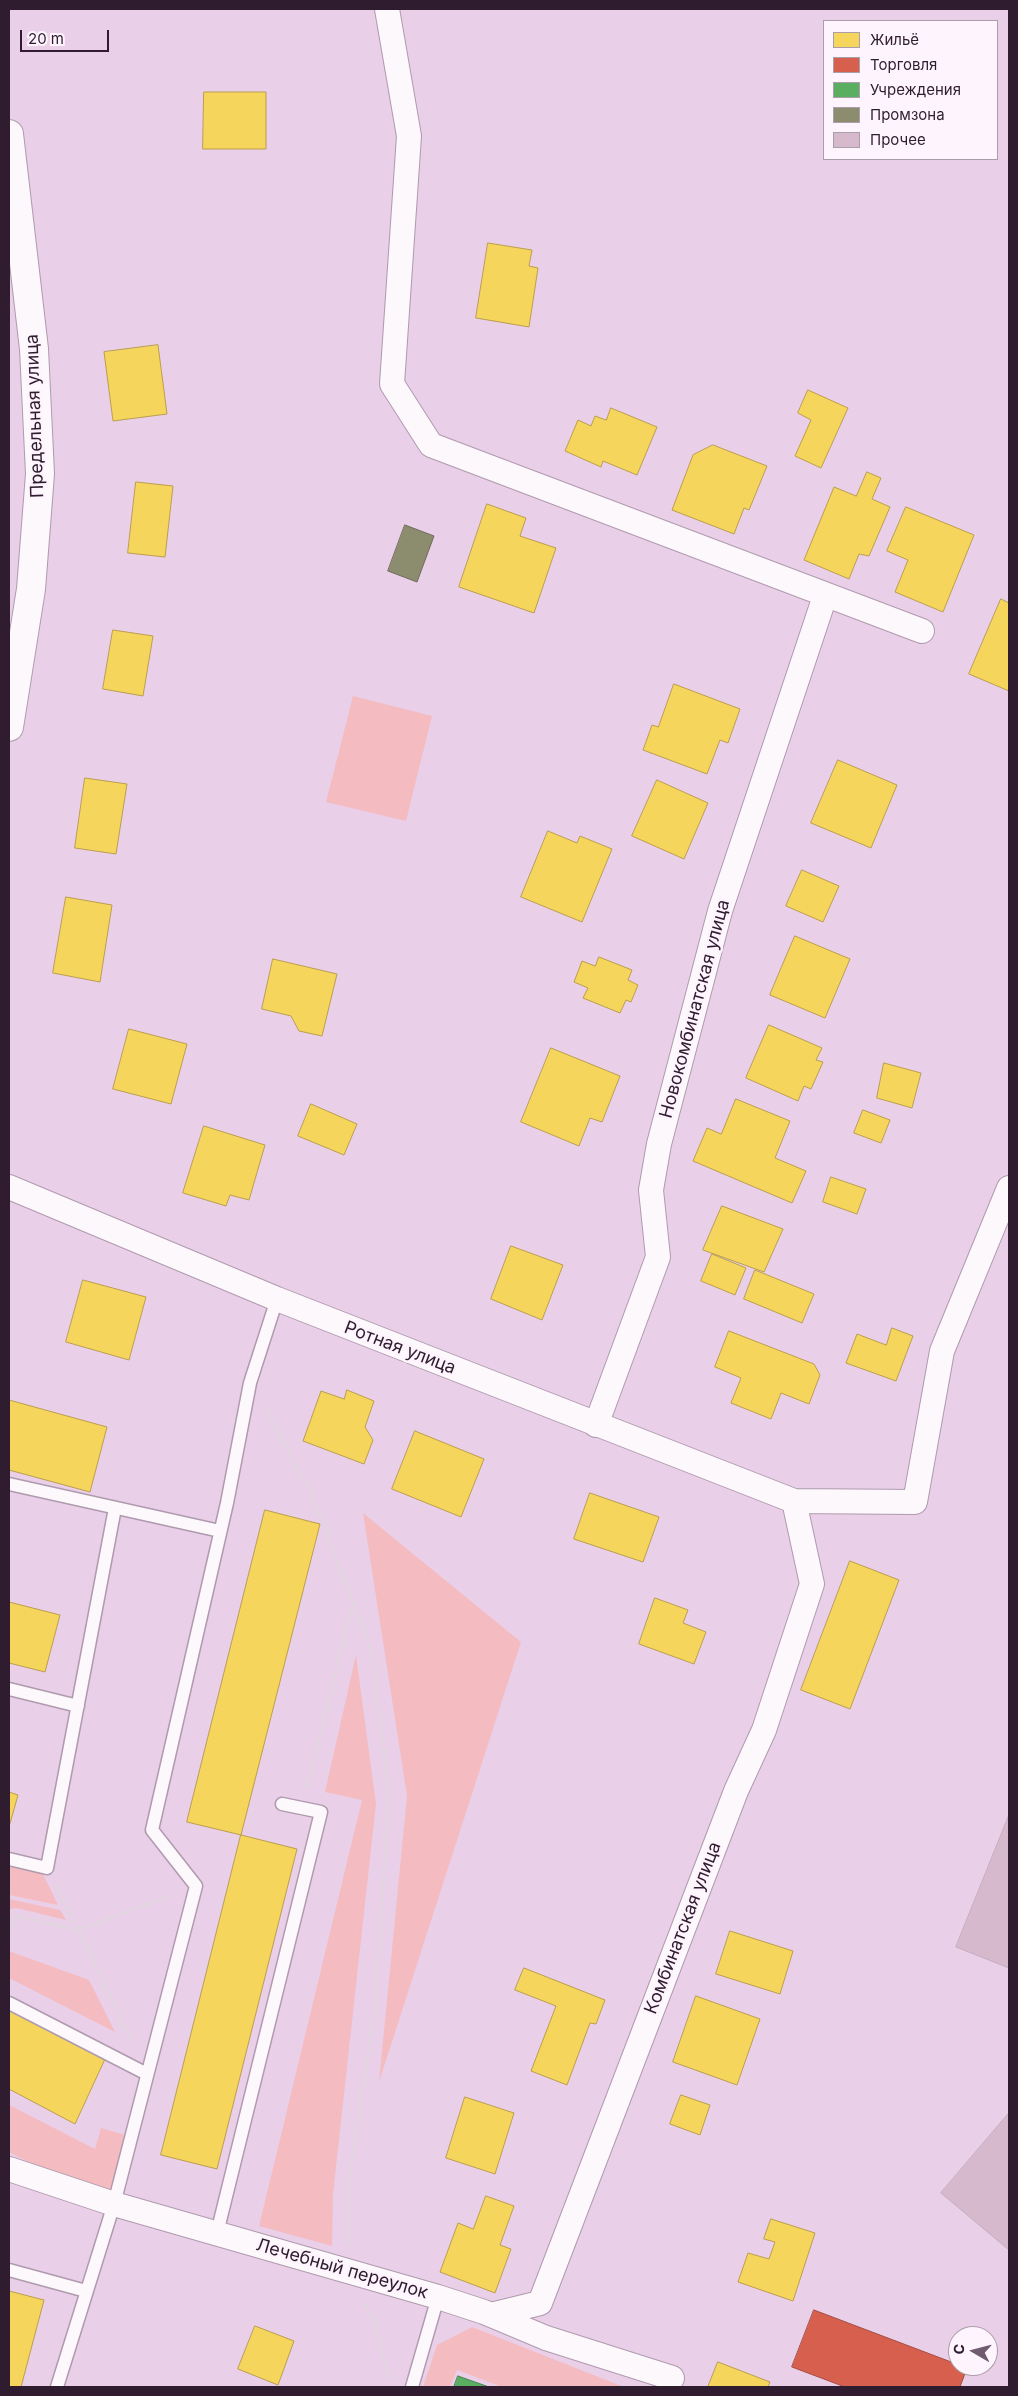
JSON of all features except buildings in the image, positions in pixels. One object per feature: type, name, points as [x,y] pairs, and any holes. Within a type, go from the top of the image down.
[{"type":"street","points":[[387,9],[408,136],[392,384],[431,445],[922,632]]},
{"type":"street","name":"Предельная улица","points":[[9,134],[34,349],[40,474],[31,589],[9,726]]},
{"type":"street","name":"Новокомбинатская улица","points":[[596,1425],[658,1258],[651,1190],[659,1144],[720,911],[825,596]]},
{"type":"street","name":"Ротная улица","points":[[9,1187],[277,1299],[794,1501]]},
{"type":"street","points":[[794,1501],[915,1502],[942,1351],[1009,1188]]},
{"type":"street","name":"Комбинатская улица","points":[[491,2315],[540,2303],[732,1800],[764,1730],[812,1584],[794,1501]]},
{"type":"street","name":"Лечебный переулок","points":[[9,2169],[114,2204],[438,2297],[491,2315],[546,2338],[672,2378]]},
{"type":"lane","points":[[57,2387],[114,2204],[196,1886],[152,1830],[220,1531],[250,1383],[277,1299]]},
{"type":"lane","points":[[9,1484],[220,1531]]},
{"type":"lane","points":[[9,1859],[47,1868],[115,1508]]},
{"type":"lane","points":[[9,1689],[78,1706]]},
{"type":"lane","points":[[217,2233],[321,1812],[282,1804]]},
{"type":"lane","points":[[9,2003],[147,2074]]},
{"type":"lane","points":[[9,2270],[86,2291]]},
{"type":"lane","points":[[412,2387],[438,2297]]},
{"type":"path","points":[[250,1383],[274,1421],[312,1494],[372,1652],[390,1796],[375,2009],[347,2191],[349,2270],[373,2320],[392,2387]]},
{"type":"path","points":[[302,1808],[353,1599]]},
{"type":"path","points":[[47,1868],[147,2074]]},
{"type":"path","points":[[9,1918],[20,1917],[78,1930],[196,1886]]},
{"type":"path","points":[[9,1930],[20,1917]]},
{"type":"shaded area","points":[[353,696],[432,716],[406,821],[326,802]]},
{"type":"shaded area","points":[[363,1513],[521,1642],[379,2082],[407,1796]]},
{"type":"shaded area","points":[[356,1655],[376,1804],[333,2194],[332,2246],[259,2226],[362,1800],[325,1792]]},
{"type":"shaded area","points":[[9,1863],[41,1870],[58,1905],[9,1895]]},
{"type":"shaded area","points":[[9,1899],[60,1910],[66,1920],[17,1908],[9,1909]]},
{"type":"shaded area","points":[[9,1951],[89,1980],[115,2032],[9,1978]]},
{"type":"shaded area","points":[[9,2105],[95,2149],[101,2128],[125,2135],[111,2190],[32,2164],[9,2152]]},
{"type":"shaded area","points":[[472,2327],[624,2387],[502,2387],[457,2370],[450,2387],[423,2387],[437,2345]]}]
